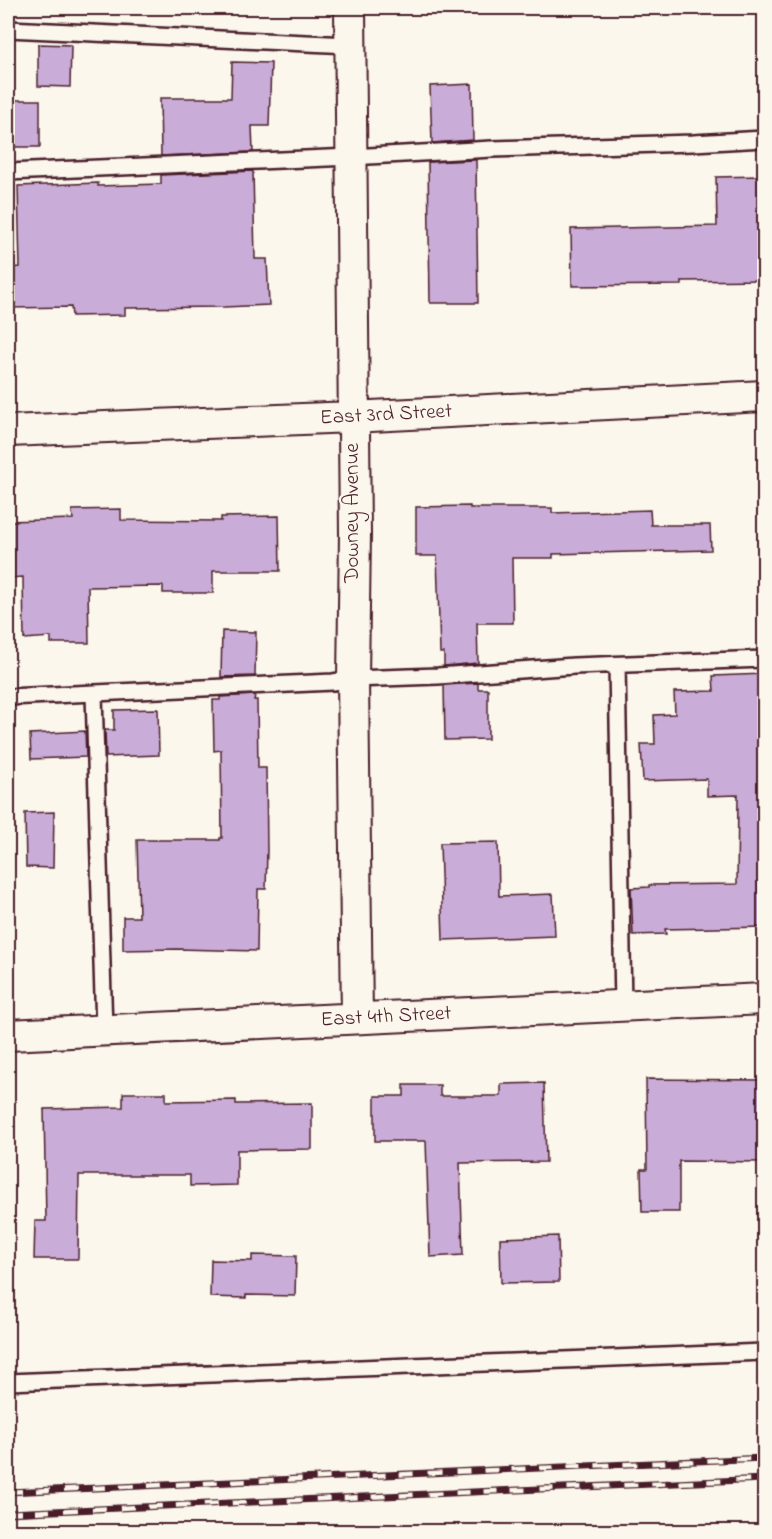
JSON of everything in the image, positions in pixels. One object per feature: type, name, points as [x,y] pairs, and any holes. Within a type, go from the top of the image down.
[{"type":"street","name":"Downey Avenue","points":[[350,8],[357,1018]]},
{"type":"street","name":"East 3rd Street","points":[[8,431],[352,417],[765,396]]},
{"type":"street","name":"East 4th Street","points":[[8,1035],[765,999]]},
{"type":"lane","points":[[8,29],[350,45]]},
{"type":"lane","points":[[8,172],[351,157],[492,148],[765,139]]},
{"type":"lane","points":[[8,697],[333,682],[574,666],[765,659]]},
{"type":"lane","points":[[618,665],[623,1006]]},
{"type":"lane","points":[[94,694],[104,1030]]},
{"type":"lane","points":[[8,1382],[765,1352]]},
{"type":"building","points":[[38,44],[71,45],[70,87],[38,86]]},
{"type":"building","points":[[232,62],[271,63],[269,126],[252,126],[253,152],[161,156],[160,98],[231,98]]},
{"type":"building","points":[[472,84],[473,140],[432,143],[430,86]]},
{"type":"building","points":[[8,100],[40,100],[40,147],[8,147]]},
{"type":"building","points":[[476,160],[478,303],[430,303],[428,162]]},
{"type":"building","points":[[253,171],[255,259],[267,259],[269,305],[125,308],[125,315],[72,316],[71,307],[8,308],[8,268],[20,267],[18,186],[98,183],[98,186],[161,184],[161,175]]},
{"type":"building","points":[[759,176],[761,229],[765,229],[765,280],[682,281],[682,285],[572,286],[571,229],[717,226],[716,177]]},
{"type":"building","points":[[470,506],[470,508],[552,508],[552,513],[650,510],[651,525],[710,525],[711,550],[553,554],[553,558],[512,558],[513,623],[477,623],[478,663],[444,666],[444,653],[440,653],[437,556],[416,556],[416,507]]},
{"type":"building","points":[[121,509],[121,520],[221,521],[221,517],[279,516],[280,571],[213,571],[213,593],[163,593],[163,586],[88,587],[89,643],[51,643],[51,637],[24,639],[23,577],[8,578],[8,521],[73,519],[72,510]]},
{"type":"building","points":[[222,631],[256,632],[255,676],[221,677]]},
{"type":"building","points":[[765,674],[765,927],[665,929],[666,934],[633,935],[631,888],[649,887],[649,885],[737,884],[738,795],[707,796],[707,779],[643,781],[641,744],[655,744],[654,715],[675,714],[674,692],[714,691],[713,676]]},
{"type":"building","points":[[478,683],[478,689],[488,689],[488,739],[445,740],[444,685]]},
{"type":"building","points":[[255,695],[258,768],[266,768],[267,850],[266,889],[258,889],[257,951],[123,950],[123,917],[139,917],[137,840],[220,840],[222,838],[221,750],[214,751],[213,700],[220,700],[220,697]]},
{"type":"building","points":[[158,709],[159,755],[106,757],[105,730],[114,730],[114,710]]},
{"type":"building","points":[[85,731],[86,757],[31,759],[30,734]]},
{"type":"building","points":[[54,812],[53,868],[26,867],[25,813]]},
{"type":"building","points":[[498,842],[499,896],[553,894],[555,936],[443,940],[440,843]]},
{"type":"building","points":[[646,1079],[765,1080],[765,1162],[679,1161],[679,1212],[642,1212],[641,1169],[647,1169]]},
{"type":"building","points":[[544,1083],[546,1162],[460,1163],[463,1255],[430,1257],[426,1141],[375,1141],[375,1096],[404,1096],[404,1085],[440,1085],[440,1096],[501,1096],[501,1084]]},
{"type":"building","points":[[123,1093],[166,1093],[166,1101],[236,1100],[236,1104],[312,1103],[312,1149],[237,1150],[237,1185],[190,1186],[190,1175],[79,1175],[78,1259],[34,1259],[35,1221],[46,1221],[44,1109],[123,1107]]},
{"type":"building","points":[[558,1236],[559,1282],[501,1283],[500,1238]]},
{"type":"building","points":[[252,1255],[296,1256],[295,1296],[210,1297],[211,1260],[252,1261]]},
{"type":"railway","points":[[8,1492],[764,1458]]},
{"type":"railway","points":[[8,1513],[764,1479]]}]
